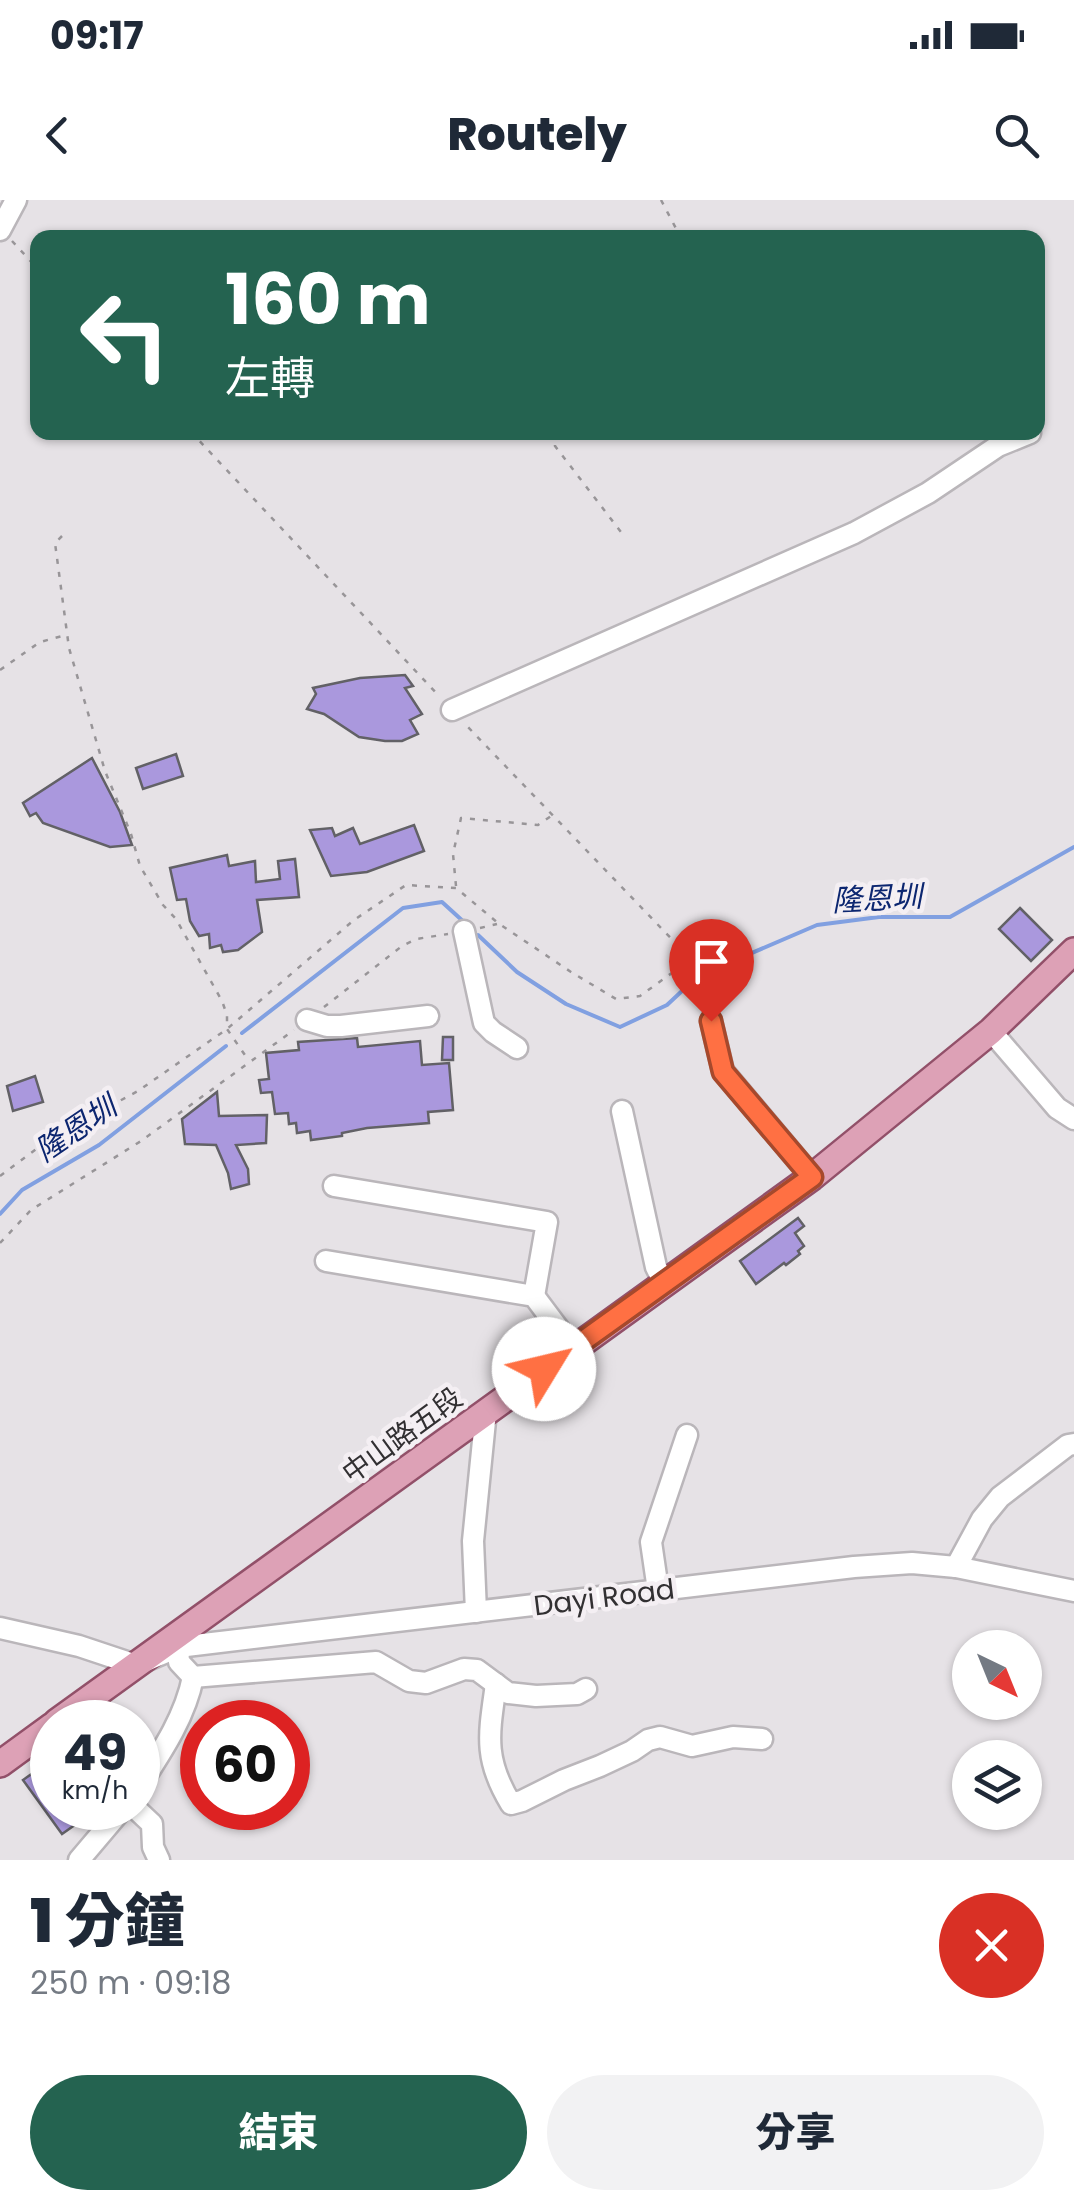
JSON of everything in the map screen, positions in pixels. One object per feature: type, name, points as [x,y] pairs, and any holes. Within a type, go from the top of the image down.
[{"type":"main road","name":"中山路五段","points":[[88,1700],[812,1177],[991,1031],[1074,951]]},
{"type":"main road","name":"中山路五段","points":[[0,1764],[30,1742]]},
{"type":"street","points":[[0,230],[16,200]]},
{"type":"street","points":[[452,710],[854,533],[1013,440]]},
{"type":"street","points":[[464,931],[484,1023],[517,1048]]},
{"type":"street","points":[[307,1020],[341,1026],[428,1016]]},
{"type":"street","points":[[711,1021],[723,1072],[812,1177]]},
{"type":"street","points":[[991,1031],[1057,1108],[1074,1119]]},
{"type":"street","points":[[622,1112],[656,1268],[664,1282]]},
{"type":"street","points":[[334,1186],[547,1222],[534,1296]]},
{"type":"street","points":[[326,1261],[534,1296],[573,1348]]},
{"type":"street","points":[[476,1612],[473,1540],[486,1412]]},
{"type":"street","points":[[658,1590],[652,1542],[686,1435]]},
{"type":"street","points":[[956,1567],[982,1519],[1000,1498],[1074,1444]]},
{"type":"street","name":"Dayi Road","points":[[136,1665],[178,1647],[912,1563],[956,1567],[1074,1591]]},
{"type":"street","points":[[0,1628],[79,1646],[136,1665]]},
{"type":"street","points":[[160,1753],[190,1696],[193,1677],[180,1662],[178,1647]]},
{"type":"street","points":[[193,1677],[376,1662],[409,1681],[426,1683],[464,1669],[476,1670],[508,1693],[576,1694],[586,1689]]},
{"type":"street","points":[[496,1684],[488,1746],[497,1780],[511,1804],[632,1751],[648,1740],[660,1737],[692,1746],[733,1737],[762,1738]]},
{"type":"street","points":[[79,1860],[105,1830]]},
{"type":"street","points":[[152,1830],[152,1847],[160,1860]]},
{"type":"path","points":[[661,200],[676,230]]},
{"type":"path","points":[[0,230],[30,261]]},
{"type":"path","points":[[0,1176],[51,1138],[138,1091],[227,1029],[354,920],[406,885],[456,888],[498,924],[616,999],[640,996],[676,970],[686,955],[199,440]]},
{"type":"path","points":[[555,440],[555,446],[621,532]]},
{"type":"path","points":[[62,536],[55,543],[69,648],[105,771],[140,866],[176,919],[222,1001],[227,1029],[250,1062]]},
{"type":"path","points":[[0,670],[40,642],[68,634]]},
{"type":"path","points":[[456,888],[453,854],[461,818],[538,825],[552,814]]},
{"type":"path","points":[[0,1243],[31,1210],[140,1140],[250,1062],[402,946],[416,939],[498,924]]},
{"type":"building","points":[[405,675],[413,686],[405,688],[422,714],[410,720],[418,734],[402,741],[359,737],[324,714],[307,709],[316,694],[313,688],[360,678]]},
{"type":"building","points":[[176,754],[183,776],[143,789],[136,768]]},
{"type":"building","points":[[92,758],[132,845],[110,847],[43,823],[36,813],[30,816],[23,803]]},
{"type":"building","points":[[414,825],[424,851],[367,872],[331,876],[310,830],[332,828],[335,836],[353,828],[360,844]]},
{"type":"building","points":[[227,855],[229,866],[255,861],[256,882],[280,879],[278,861],[295,859],[299,897],[257,900],[262,932],[238,950],[223,952],[221,945],[210,948],[209,934],[199,936],[190,921],[186,899],[177,900],[170,868]]},
{"type":"building","points":[[1020,908],[1052,940],[1031,961],[999,929]]},
{"type":"building","points":[[443,1037],[453,1037],[453,1060],[442,1060]]},
{"type":"building","points":[[357,1038],[358,1047],[420,1041],[422,1065],[449,1063],[453,1110],[428,1112],[429,1123],[367,1128],[342,1136],[311,1140],[310,1131],[297,1133],[296,1123],[289,1124],[288,1113],[275,1114],[272,1092],[261,1093],[259,1080],[269,1079],[266,1053],[299,1050],[298,1042]]},
{"type":"building","points":[[35,1076],[43,1102],[13,1111],[7,1086]]},
{"type":"building","points":[[217,1092],[219,1116],[267,1115],[266,1143],[236,1145],[248,1169],[249,1184],[231,1189],[216,1145],[185,1144],[182,1119]]},
{"type":"building","points":[[798,1218],[804,1226],[795,1233],[804,1246],[798,1251],[800,1254],[756,1284],[740,1261]]},
{"type":"waterway","name":"隆恩圳","points":[[478,935],[517,972],[566,1004],[620,1027],[667,1005],[698,976],[817,925],[879,917],[950,917],[1074,847]]},
{"type":"waterway","name":"隆恩圳","points":[[242,1033],[403,908],[442,902],[465,923]]},
{"type":"waterway","name":"隆恩圳","points":[[0,1214],[22,1190],[99,1145],[226,1046]]},
{"type":"route","points":[[544,1369],[812,1177],[723,1072],[711,1021]]}]
